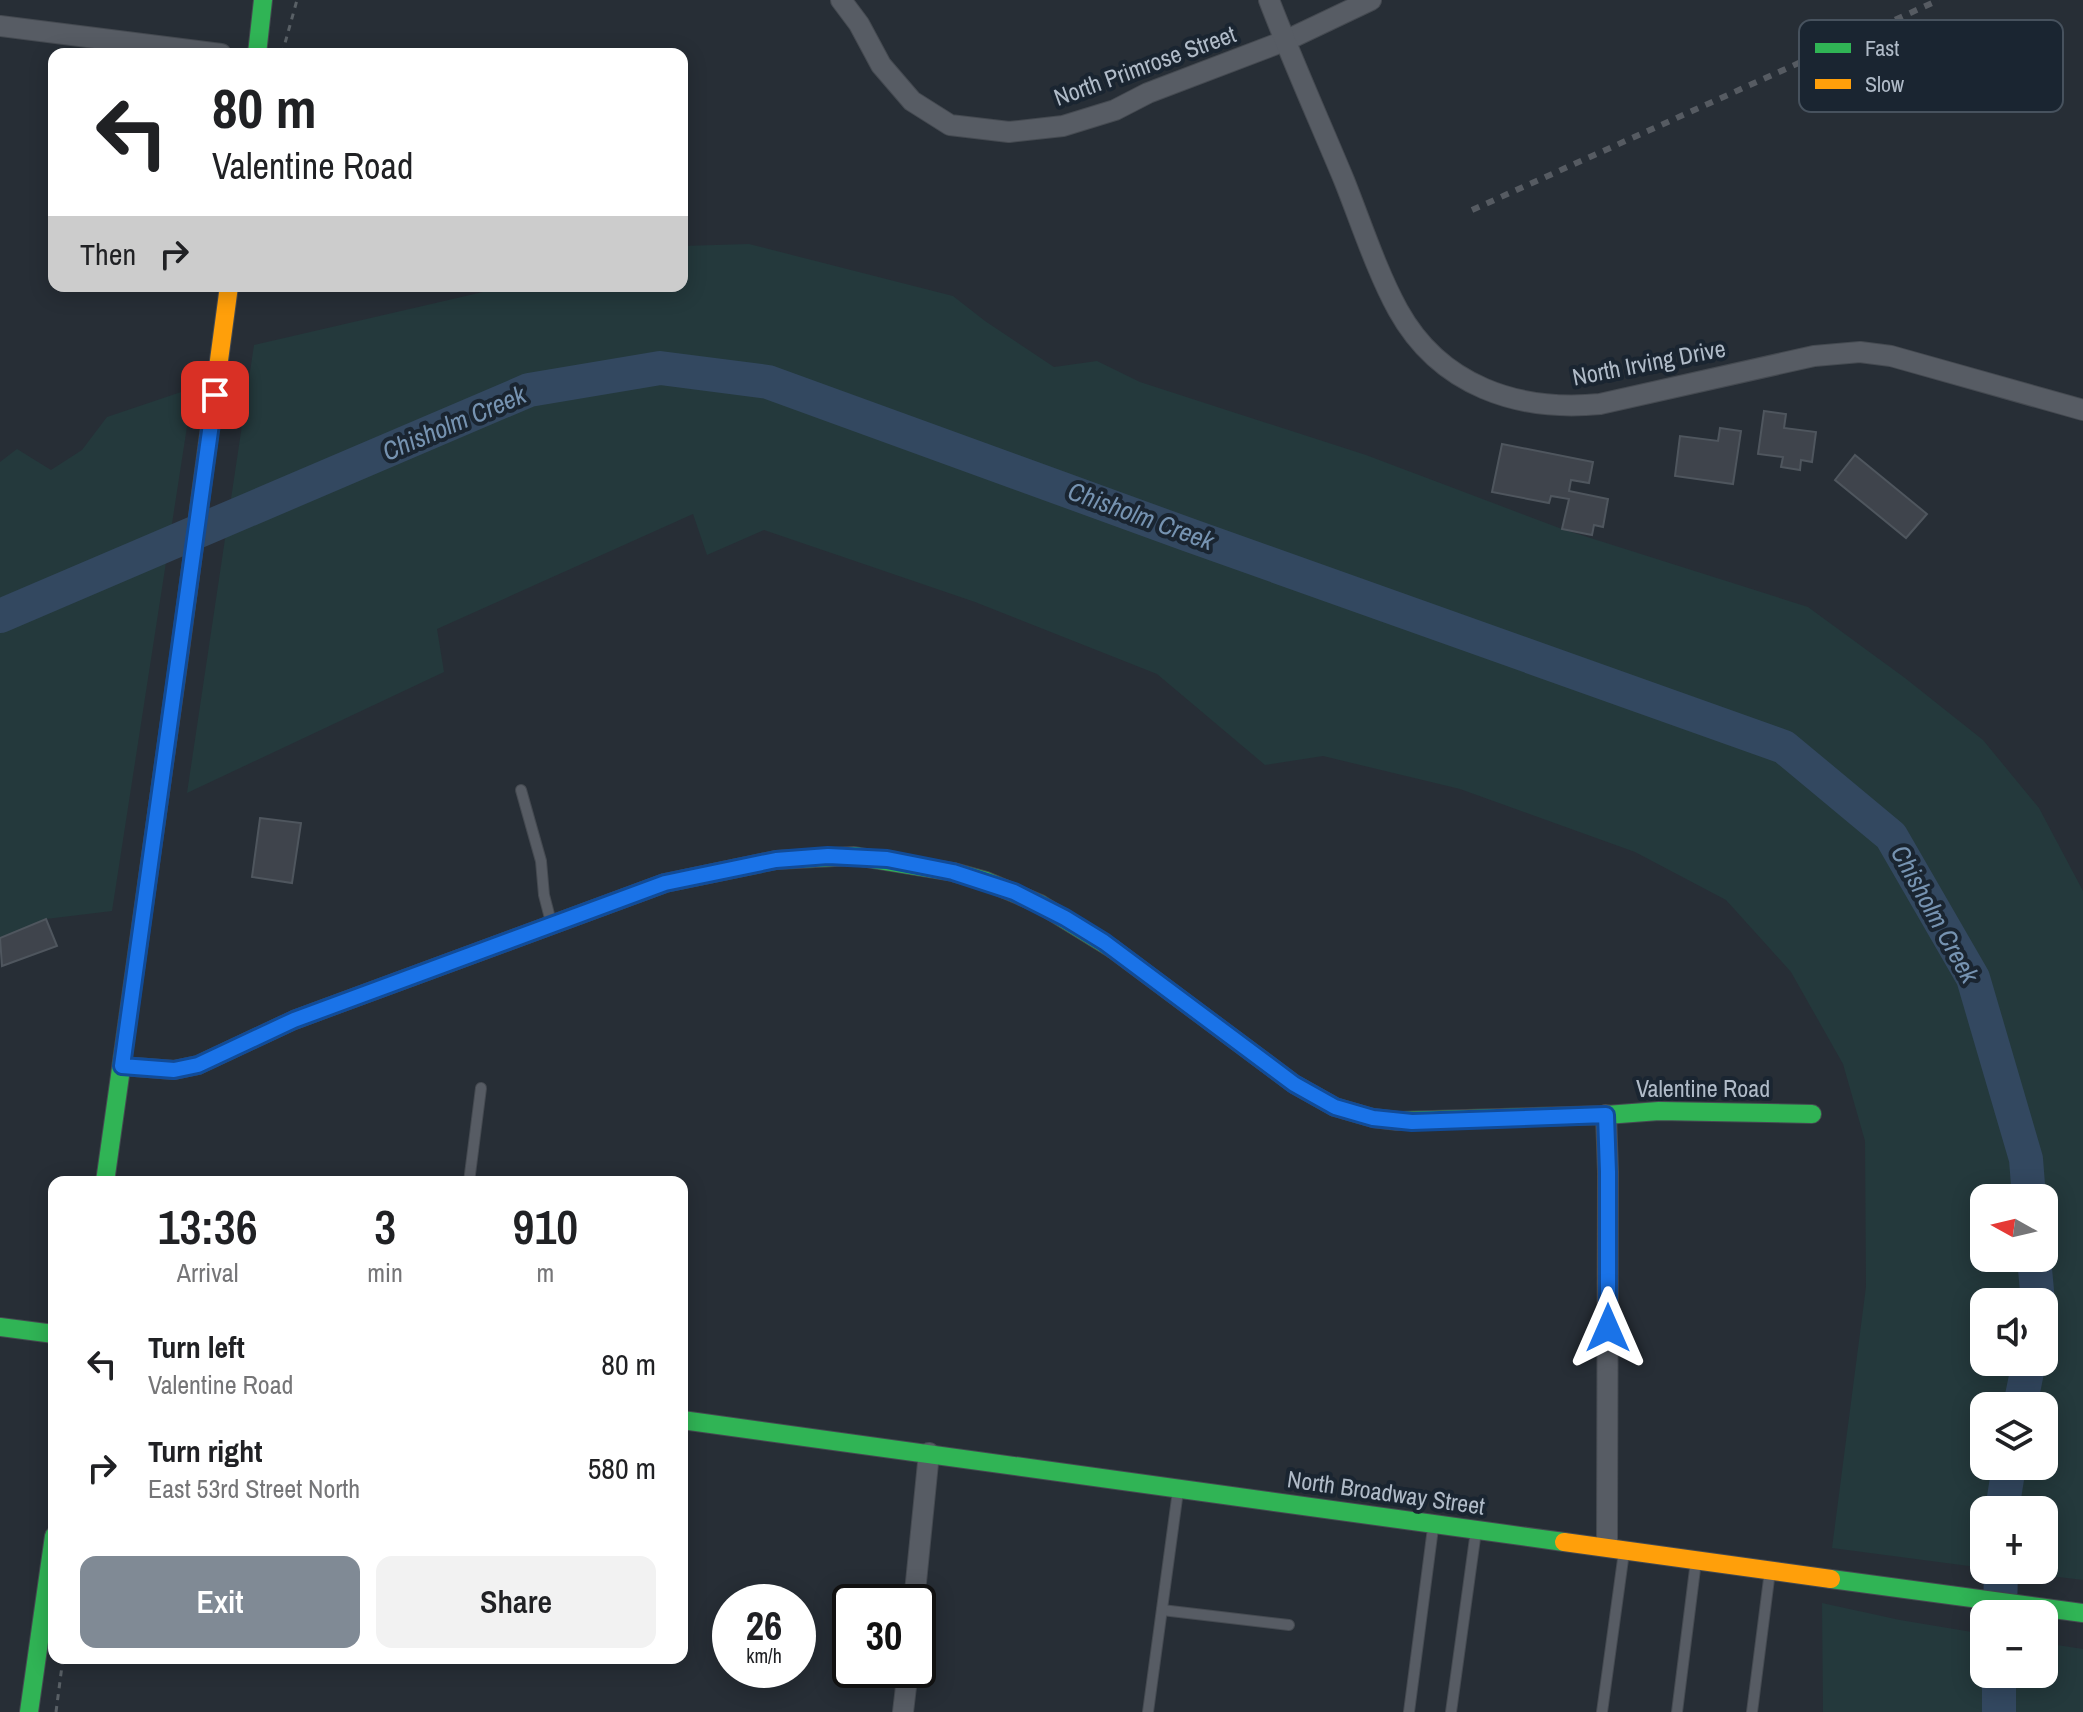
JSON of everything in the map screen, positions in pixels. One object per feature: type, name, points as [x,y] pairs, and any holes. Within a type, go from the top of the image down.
[{"type":"main road","points":[[258,48],[263,0]]},
{"type":"main road","points":[[106,1176],[228,292]]},
{"type":"main road","name":"Valentine Road","points":[[122,1066],[174,1070],[198,1065],[294,1020],[665,883],[776,860],[854,856],[921,865],[986,881],[1065,918],[1104,942],[1294,1084],[1335,1107],[1373,1118],[1412,1122],[1716,1110],[1812,1114]]},
{"type":"main road","points":[[0,1327],[48,1333]]},
{"type":"main road","name":"North Broadway Street","points":[[688,1421],[1696,1559],[1908,1591],[2081,1612]]},
{"type":"main road","points":[[29,1712],[48,1580]]},
{"type":"street","name":"North Primrose Street","points":[[841,0],[859,24],[881,65],[912,101],[950,125],[1009,132],[1083,121],[1115,110],[1148,93],[1287,40],[1371,0]]},
{"type":"street","name":"North Irving Drive","points":[[1269,0],[1398,310],[1437,357],[1487,392],[1536,405],[1600,404],[1814,356],[1860,352],[1891,356],[2083,410]]},
{"type":"street","points":[[0,26],[174,48]]},
{"type":"street","points":[[1606,1115],[1616,1548]]},
{"type":"street","points":[[916,1584],[929,1453]]},
{"type":"street","points":[[903,1712],[906,1688]]},
{"type":"lane","points":[[521,790],[541,861],[544,895],[552,924]]},
{"type":"lane","points":[[470,1176],[481,1088]]},
{"type":"lane","points":[[1148,1712],[1178,1489]]},
{"type":"lane","points":[[1409,1712],[1434,1523]]},
{"type":"lane","points":[[1451,1712],[1477,1529]]},
{"type":"lane","points":[[1602,1712],[1616,1548]]},
{"type":"lane","points":[[1677,1712],[1696,1559]]},
{"type":"lane","points":[[1752,1712],[1771,1570]]},
{"type":"lane","points":[[1162,1610],[1289,1625]]},
{"type":"path","points":[[284,48],[297,0]]},
{"type":"path","points":[[56,1712],[62,1664]]},
{"type":"green space","points":[[749,244],[953,296],[1054,367],[1097,361],[1140,382],[1366,455],[1562,529],[1808,607],[1983,740],[2039,808],[2083,891],[2083,1580],[2058,1577],[2058,1496],[1970,1496],[1970,1566],[1832,1548],[1866,1287],[1865,1141],[1843,1064],[1791,972],[1726,900],[1635,852],[1460,789],[1323,756],[1265,765],[1157,674],[975,602],[764,530],[707,555],[693,514],[437,629],[444,672],[187,793],[254,345],[483,292],[688,292],[688,246]]},
{"type":"green space","points":[[193,388],[112,911],[46,919],[0,938],[0,462],[17,449],[51,470],[82,450],[107,417]]},
{"type":"green space","points":[[1822,1603],[1970,1632],[1970,1688],[2058,1688],[2058,1645],[2083,1649],[2083,1712],[1823,1712]]},
{"type":"building","points":[[1764,411],[1786,414],[1784,428],[1816,432],[1812,462],[1801,460],[1800,470],[1781,467],[1783,457],[1758,454]]},
{"type":"building","points":[[1720,428],[1741,431],[1733,484],[1675,476],[1680,436],[1718,441]]},
{"type":"building","points":[[1502,444],[1593,462],[1589,483],[1571,480],[1569,491],[1608,499],[1603,527],[1594,525],[1592,535],[1562,529],[1569,499],[1551,496],[1549,503],[1492,492]]},
{"type":"building","points":[[1855,455],[1927,514],[1906,538],[1835,480]]},
{"type":"building","points":[[260,818],[301,823],[292,883],[252,877]]},
{"type":"building","points":[[46,919],[57,946],[2,966],[0,938]]},
{"type":"waterway","name":"Chisholm Creek","points":[[0,616],[529,390],[660,368],[768,382],[1784,747],[1891,836],[1973,978],[2026,1159],[2028,1184]]},
{"type":"waterway","name":"Chisholm Creek","points":[[2035,1272],[2037,1288]]},
{"type":"waterway","name":"Chisholm Creek","points":[[2023,1392],[2026,1376]]},
{"type":"waterway","name":"Chisholm Creek","points":[[2004,1496],[2007,1480]]},
{"type":"waterway","name":"Chisholm Creek","points":[[2000,1600],[2001,1584]]},
{"type":"waterway","name":"Chisholm Creek","points":[[1999,1688],[1999,1712]]},
{"type":"railway","points":[[1895,20],[1939,0]]},
{"type":"railway","points":[[1472,210],[1799,63]]},
{"type":"traffic: fast","points":[[258,48],[263,0]]},
{"type":"traffic: fast","points":[[106,1176],[180,650]]},
{"type":"traffic: fast","points":[[122,1066],[174,1070],[198,1065],[294,1020],[665,883],[776,860],[854,856],[953,872],[986,881],[1040,904],[1113,949]]},
{"type":"traffic: fast","points":[[1398,1121],[1659,1111],[1812,1114]]},
{"type":"traffic: fast","points":[[0,1327],[48,1333]]},
{"type":"traffic: fast","points":[[688,1421],[1564,1542]]},
{"type":"traffic: fast","points":[[29,1712],[48,1578]]},
{"type":"traffic: fast","points":[[1831,1579],[2083,1613]]},
{"type":"traffic: slow","points":[[180,650],[228,292]]},
{"type":"traffic: slow","points":[[1113,949],[1294,1084],[1335,1107],[1373,1118],[1398,1121]]},
{"type":"traffic: slow","points":[[1564,1542],[1831,1579]]},
{"type":"route","points":[[215,395],[122,1066],[174,1070],[198,1065],[294,1020],[665,883],[722,869],[801,857],[887,859],[986,881],[1040,904],[1104,942],[1294,1084],[1335,1107],[1373,1118],[1412,1122],[1606,1115],[1608,1328]]}]
